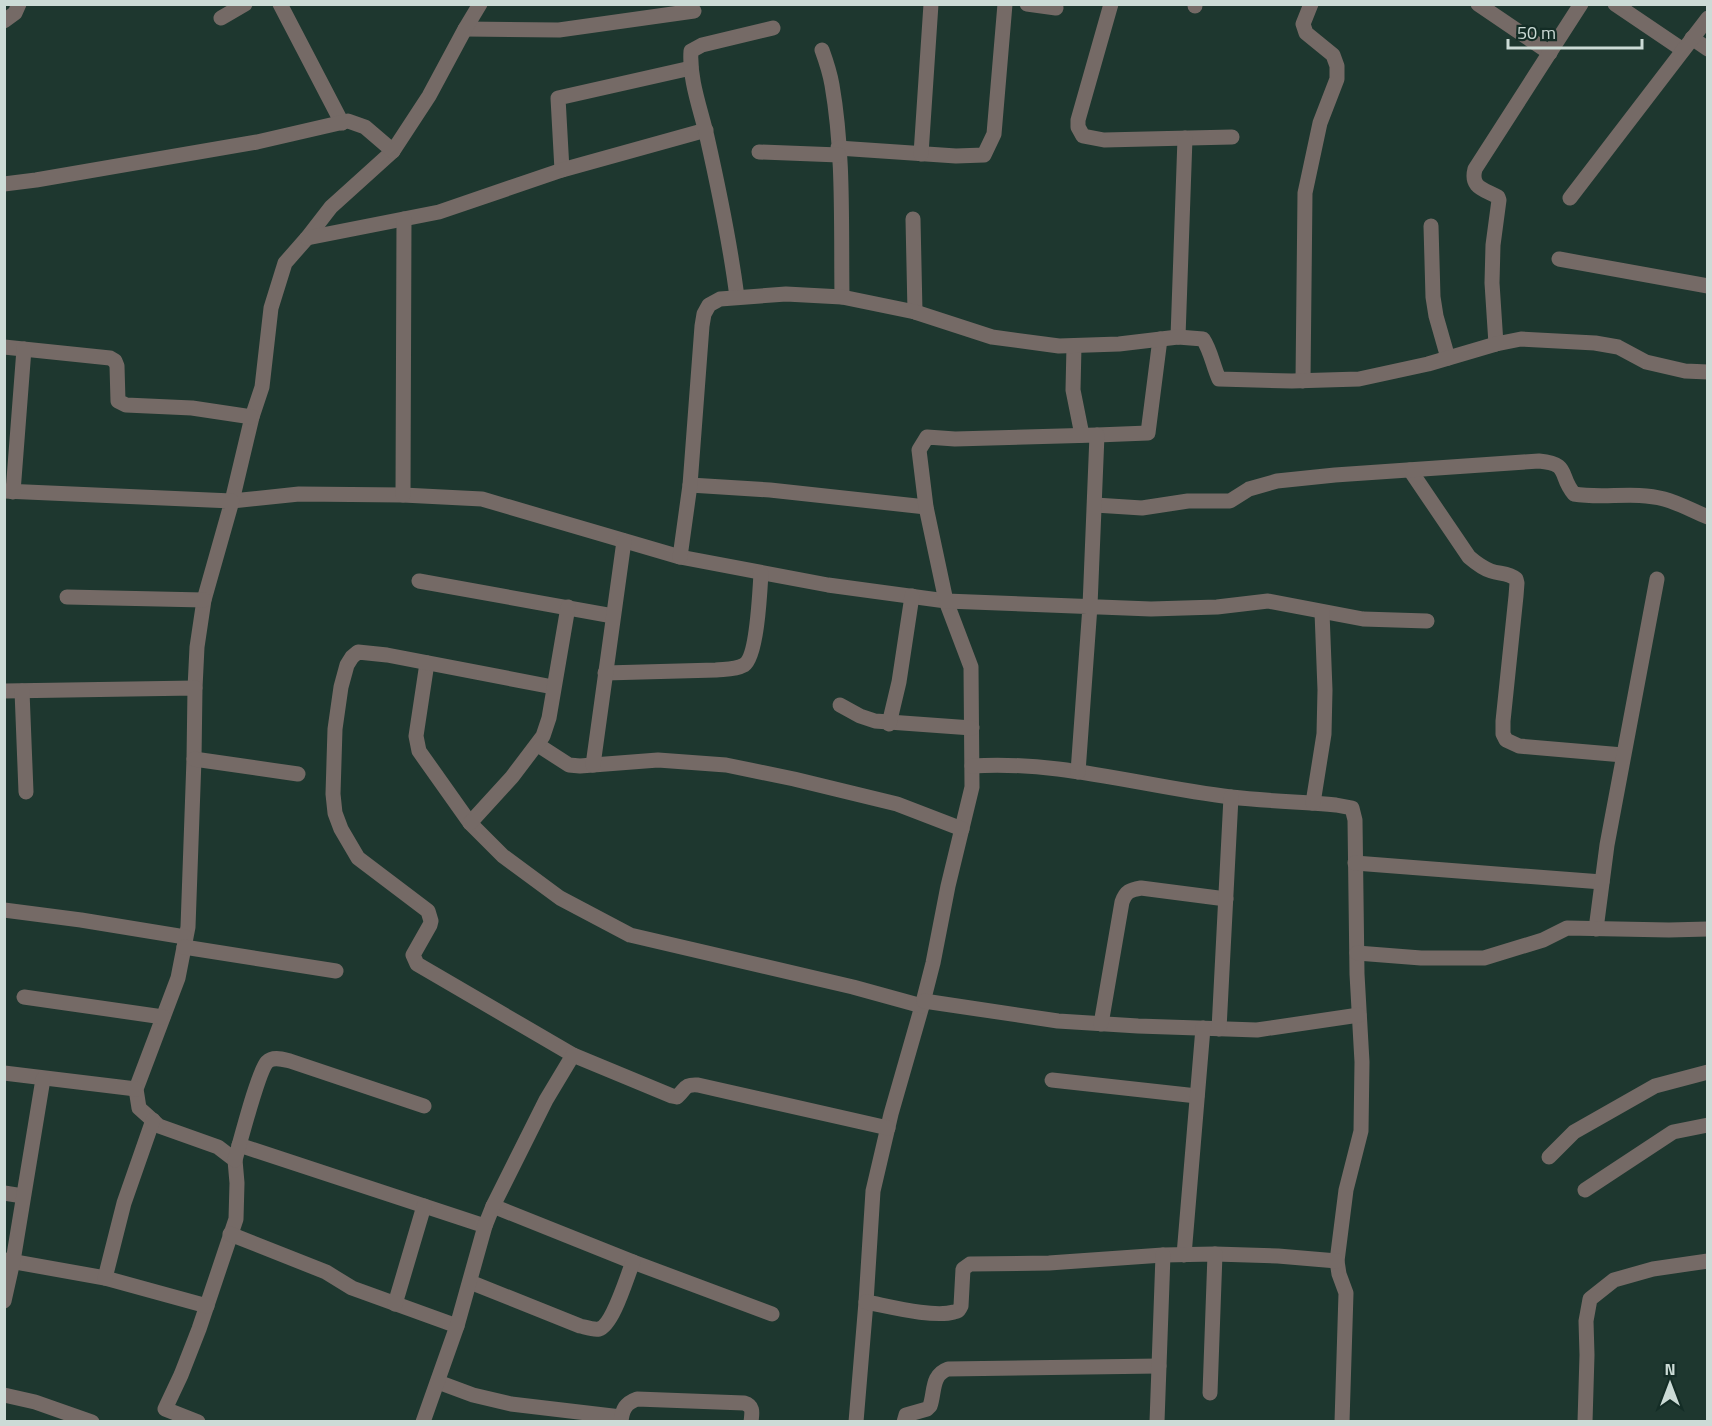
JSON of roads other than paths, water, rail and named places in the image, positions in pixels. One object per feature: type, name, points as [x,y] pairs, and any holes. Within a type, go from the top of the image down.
[{"type":"street","points":[[4,21],[15,13],[19,4]]},
{"type":"street","points":[[221,18],[245,4]]},
{"type":"street","points":[[280,4],[342,123]]},
{"type":"street","points":[[480,4],[429,96],[393,151],[331,207],[285,263],[271,308],[262,387],[204,600],[197,647],[188,927],[178,978],[136,1089],[139,1108],[159,1126],[237,1153],[424,1206],[485,1226]]},
{"type":"street","points":[[921,154],[931,4]]},
{"type":"street","points":[[759,152],[839,151],[973,157],[984,155],[994,134],[1005,4]]},
{"type":"street","points":[[1027,4],[1056,8]]},
{"type":"street","points":[[1111,4],[1078,120],[1079,133],[1089,139],[1104,140],[1232,137]]},
{"type":"street","points":[[1304,381],[1305,193],[1320,123],[1337,79],[1337,66],[1333,55],[1306,33],[1304,24],[1311,4]]},
{"type":"street","points":[[1478,4],[1550,53]]},
{"type":"street","points":[[1496,344],[1492,283],[1493,245],[1499,200],[1498,196],[1477,186],[1473,176],[1478,164],[1581,4]]},
{"type":"street","points":[[1615,4],[1687,44],[1707,49]]},
{"type":"street","points":[[465,29],[559,30],[694,11]]},
{"type":"street","points":[[1570,198],[1707,18]]},
{"type":"street","points":[[737,297],[732,258],[691,68],[691,51],[702,45],[773,28]]},
{"type":"street","points":[[822,50],[832,83],[839,151],[842,297]]},
{"type":"street","points":[[562,170],[558,98],[691,68]]},
{"type":"street","points":[[4,184],[256,142],[348,121],[365,127],[393,151]]},
{"type":"street","points":[[307,238],[439,212],[562,170],[706,130]]},
{"type":"street","points":[[1178,337],[1185,138]]},
{"type":"street","points":[[403,495],[404,219]]},
{"type":"street","points":[[913,219],[915,312]]},
{"type":"street","points":[[1431,226],[1433,297],[1448,358]]},
{"type":"street","points":[[1559,259],[1707,286]]},
{"type":"street","points":[[680,557],[690,485],[704,314],[710,304],[720,299],[786,294],[842,297],[915,312],[992,337],[1059,346],[1119,345],[1178,337],[1203,339],[1209,348],[1219,379],[1304,381],[1359,378],[1428,364],[1521,339],[1595,343],[1618,347],[1646,362],[1685,371],[1707,372]]},
{"type":"street","points":[[856,1422],[873,1191],[923,1004],[972,787],[971,667],[946,601],[926,507],[919,450],[927,436],[955,440],[1148,433],[1160,339]]},
{"type":"street","points":[[1074,346],[1073,390],[1090,435],[1095,505],[1078,772]]},
{"type":"street","points":[[4,347],[110,357],[116,361],[117,366],[118,401],[126,405],[192,408],[252,417]]},
{"type":"street","points":[[24,349],[9,492],[232,501],[298,494],[403,495],[482,499],[680,557],[828,585],[946,601],[1151,609],[1217,607],[1268,601],[1363,619],[1427,621]]},
{"type":"street","points":[[1095,505],[1142,508],[1188,501],[1230,501],[1249,489],[1276,481],[1539,461],[1558,465],[1574,494],[1663,499],[1707,517]]},
{"type":"street","points":[[1410,470],[1469,557],[1481,567],[1493,572],[1509,574],[1516,579],[1503,721],[1503,734],[1506,740],[1519,746],[1623,755]]},
{"type":"street","points":[[690,485],[770,490],[926,507]]},
{"type":"street","points":[[592,765],[624,541]]},
{"type":"street","points":[[605,673],[734,669],[746,664],[751,656],[755,634],[761,573]]},
{"type":"street","points":[[1596,929],[1606,845],[1657,579]]},
{"type":"street","points":[[419,581],[613,616]]},
{"type":"street","points":[[889,724],[901,673],[912,596]]},
{"type":"street","points":[[67,597],[204,600]]},
{"type":"street","points":[[470,823],[512,777],[543,736],[549,718],[568,607]]},
{"type":"street","points":[[1313,803],[1324,734],[1322,612]]},
{"type":"street","points":[[553,687],[358,652],[347,665],[341,687],[335,740],[333,794],[335,813],[340,829],[358,858],[428,911],[430,925],[413,955],[417,964],[573,1055],[672,1096],[677,1097],[690,1084],[698,1084],[888,1128]]},
{"type":"street","points":[[427,663],[416,736],[418,751],[470,823],[503,856],[560,898],[630,934],[923,1004],[1058,1021],[1257,1030],[1359,1015]]},
{"type":"street","points":[[4,691],[195,688]]},
{"type":"street","points":[[22,691],[26,792]]},
{"type":"street","points":[[840,705],[875,722],[972,728]]},
{"type":"street","points":[[538,745],[569,765],[658,760],[726,765],[897,804],[962,829]]},
{"type":"street","points":[[194,759],[298,774]]},
{"type":"street","points":[[972,766],[1002,764],[1078,772],[1231,797],[1352,808],[1362,1062],[1360,1131],[1346,1190],[1337,1261],[1346,1293],[1342,1422]]},
{"type":"street","points":[[1220,1029],[1231,797]]},
{"type":"street","points":[[1355,863],[1602,882]]},
{"type":"street","points":[[1101,1024],[1125,893],[1141,888],[1226,899]]},
{"type":"street","points":[[4,910],[81,920],[336,971]]},
{"type":"street","points":[[1357,953],[1422,958],[1484,958],[1543,940],[1567,928],[1707,929]]},
{"type":"street","points":[[24,997],[163,1017]]},
{"type":"street","points":[[1184,1255],[1203,1028]]},
{"type":"street","points":[[423,1422],[458,1326],[485,1226],[493,1206],[546,1100],[573,1055]]},
{"type":"street","points":[[198,1422],[161,1415],[181,1376],[236,1219],[237,1153],[263,1068],[267,1062],[279,1059],[290,1061],[424,1106]]},
{"type":"street","points":[[1549,1157],[1574,1132],[1655,1086],[1707,1072]]},
{"type":"street","points":[[4,1073],[136,1089]]},
{"type":"street","points":[[4,1301],[9,1261],[23,1196],[43,1079]]},
{"type":"street","points":[[1052,1080],[1197,1096]]},
{"type":"street","points":[[105,1278],[124,1203],[153,1120]]},
{"type":"street","points":[[1585,1190],[1674,1132],[1707,1125]]},
{"type":"street","points":[[4,1193],[23,1196]]},
{"type":"street","points":[[395,1304],[424,1206]]},
{"type":"street","points":[[493,1206],[771,1314]]},
{"type":"street","points":[[231,1234],[326,1272],[352,1288],[458,1326]]},
{"type":"street","points":[[866,1302],[921,1311],[955,1312],[962,1306],[963,1269],[970,1264],[1049,1263],[1215,1254],[1337,1261]]},
{"type":"street","points":[[1210,1393],[1215,1254]]},
{"type":"street","points":[[1157,1422],[1164,1255]]},
{"type":"street","points":[[9,1261],[105,1278],[207,1306]]},
{"type":"street","points":[[1585,1422],[1586,1321],[1590,1299],[1614,1280],[1653,1269],[1707,1261]]},
{"type":"street","points":[[470,1282],[580,1326],[598,1329],[605,1325],[612,1316],[633,1262]]},
{"type":"street","points":[[904,1422],[906,1415],[930,1406],[935,1379],[942,1371],[948,1369],[1159,1366]]},
{"type":"street","points":[[438,1382],[473,1395],[511,1404],[621,1419],[628,1402],[637,1398],[735,1401],[750,1404],[752,1422]]},
{"type":"street","points":[[4,1395],[35,1402],[92,1422]]}]
